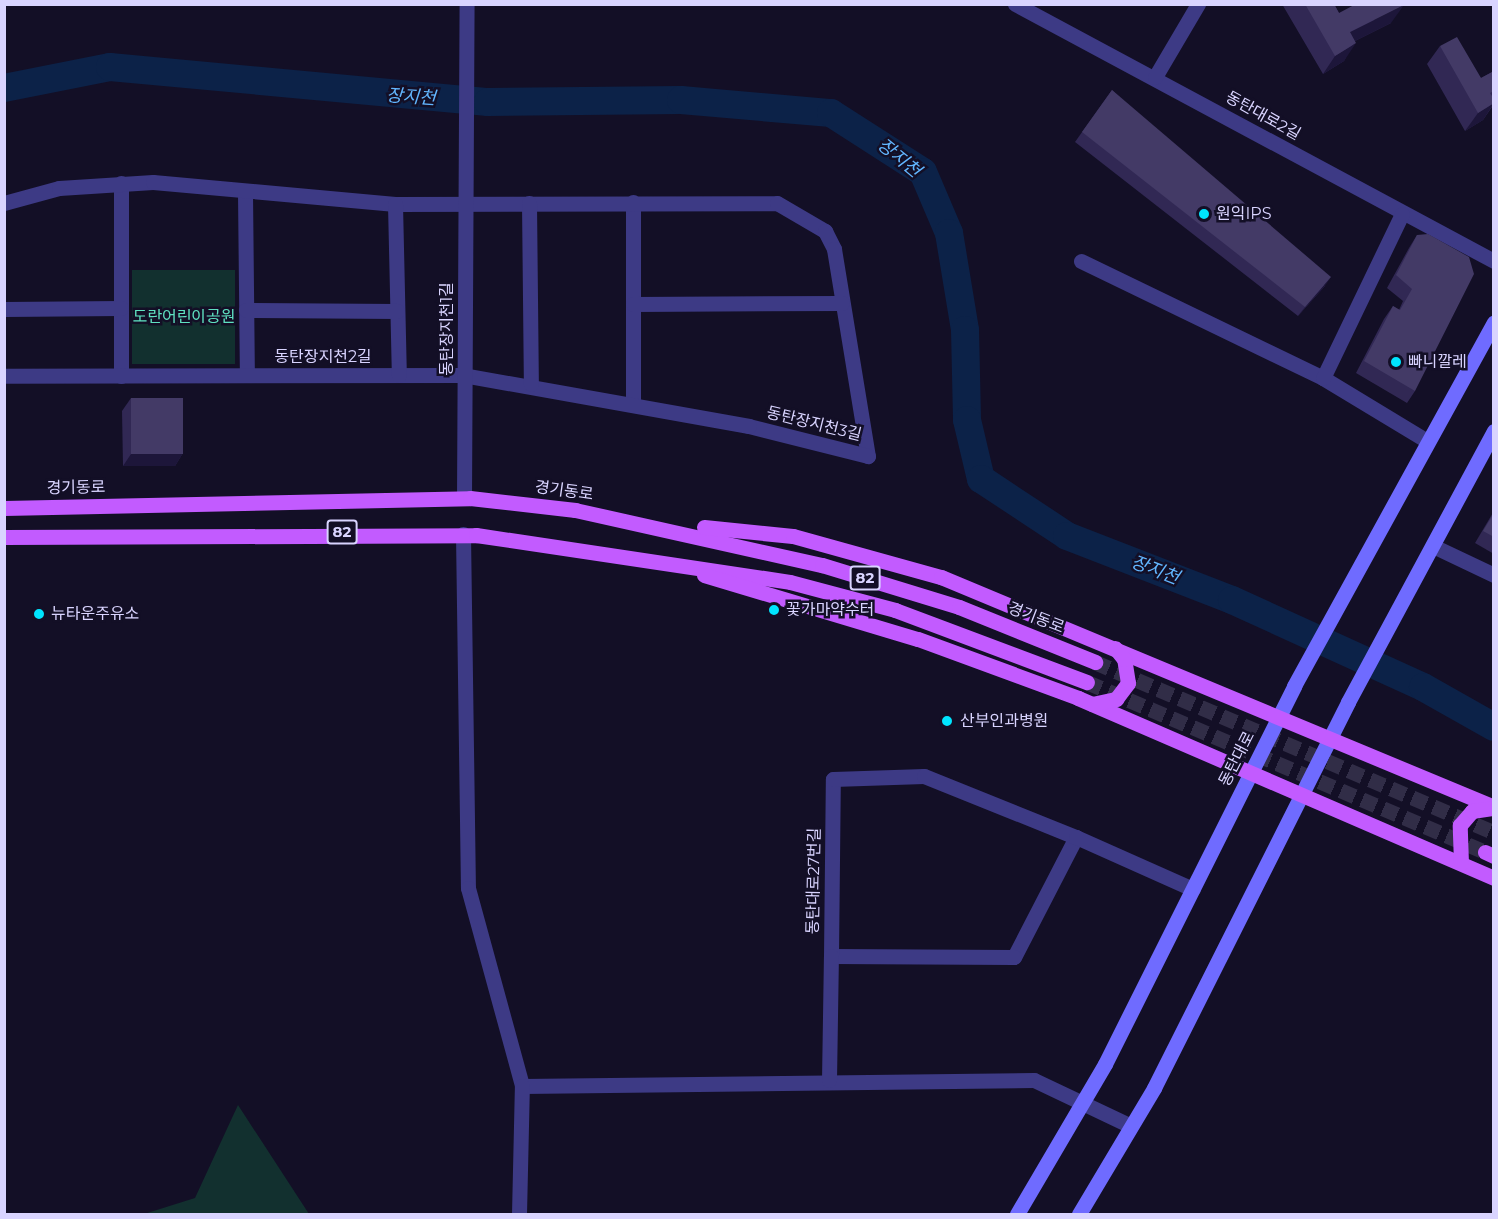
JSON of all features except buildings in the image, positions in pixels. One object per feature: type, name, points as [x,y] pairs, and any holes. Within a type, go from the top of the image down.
[{"type":"main road","name":"동탄대로","points":[[1017,1215],[1080,1102],[1105,1064],[1294,686],[1348,583],[1494,322]]},
{"type":"main road","points":[[1079,1215],[1131,1126],[1348,702],[1494,431]]},
{"type":"main road","name":"경기동로","points":[[4,508],[464,498],[627,518],[833,568],[959,608],[1095,662]]},
{"type":"main road","points":[[627,518],[794,536],[846,548],[941,578],[1280,715],[1330,739],[1494,807]]},
{"type":"main road","name":"82","points":[[4,537],[463,534],[790,582],[895,610],[1088,682]]},
{"type":"main road","points":[[676,564],[761,596],[918,639],[1092,704],[1494,878]]},
{"type":"main road","points":[[1092,704],[1106,703],[1124,692],[1128,669],[1115,648]]},
{"type":"main road","points":[[1461,863],[1460,825],[1472,811],[1494,807]]},
{"type":"street","name":"동탄장지천1길","points":[[464,498],[467,4]]},
{"type":"street","name":"동탄대로2길","points":[[1015,4],[1155,77],[1402,214],[1494,261]]},
{"type":"street","points":[[1155,77],[1198,4]]},
{"type":"street","points":[[4,203],[59,188],[121,183],[180,183],[245,193],[395,204],[466,205]]},
{"type":"street","points":[[121,183],[121,376]]},
{"type":"street","points":[[245,193],[247,375]]},
{"type":"street","name":"동탄장지천3길","points":[[464,375],[531,384],[633,404],[868,456],[834,249],[825,231],[804,215],[748,200],[466,205]]},
{"type":"street","points":[[633,202],[633,404]]},
{"type":"street","points":[[529,203],[531,384]]},
{"type":"street","points":[[395,204],[399,375]]},
{"type":"street","points":[[1323,378],[1402,214]]},
{"type":"street","points":[[1081,261],[1323,378],[1427,441]]},
{"type":"street","points":[[633,304],[842,303]]},
{"type":"street","points":[[4,309],[121,308]]},
{"type":"street","points":[[246,310],[397,311]]},
{"type":"street","name":"동탄장지천2길","points":[[4,376],[464,375]]},
{"type":"street","points":[[463,534],[468,888],[522,1086],[519,1215]]},
{"type":"street","points":[[1433,546],[1494,575]]},
{"type":"street","name":"동탄대로27번길","points":[[1076,837],[1014,957],[831,956],[833,779],[924,776],[1076,837],[1192,889]]},
{"type":"street","points":[[830,1080],[831,956]]},
{"type":"street","points":[[522,1086],[830,1080],[1034,1080],[1131,1126]]},
{"type":"green space","name":"도란어린이공원","points":[[132,270],[235,270],[235,364],[132,364]]},
{"type":"green space","points":[[238,1105],[309,1214],[144,1214],[195,1198]]},
{"type":"waterway","name":"장지천","points":[[4,88],[110,67],[488,102],[681,100],[831,113],[923,172],[949,233],[965,330],[967,420],[981,479],[1067,536],[1232,600],[1423,687],[1494,727]]},
{"type":"tunnel","points":[[1095,662],[1494,832]]},
{"type":"tunnel","points":[[1087,682],[1485,852]]},
{"type":"place","name":"원익IPS","points":[[1204,214]]},
{"type":"place","name":"빠니깔레","points":[[1396,362]]},
{"type":"place","name":"꽃가마약수터","points":[[774,610]]},
{"type":"place","name":"뉴타운주유소","points":[[39,614]]},
{"type":"place","name":"산부인과병원","points":[[947,721]]}]
